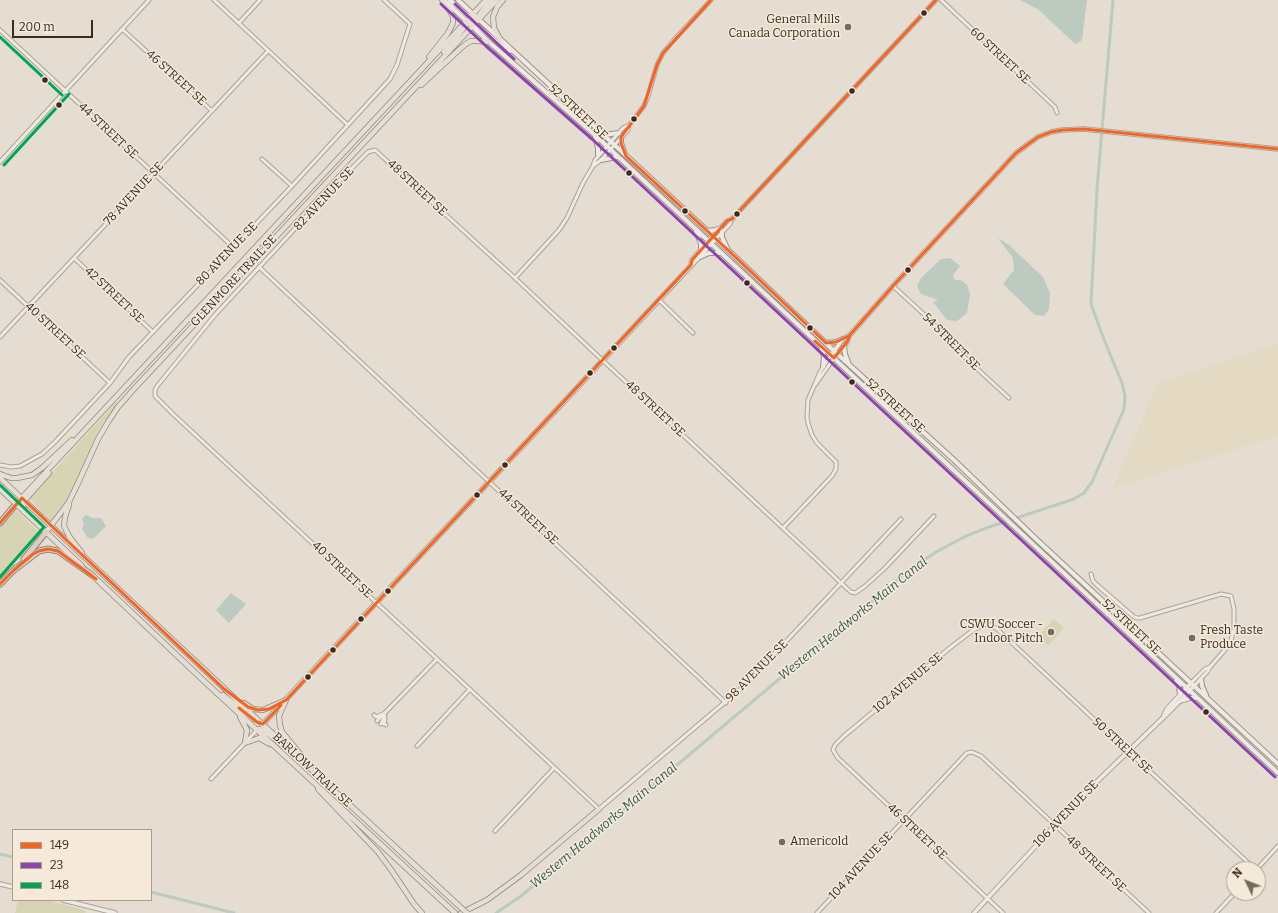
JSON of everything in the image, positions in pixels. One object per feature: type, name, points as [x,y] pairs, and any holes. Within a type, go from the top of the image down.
[{"type":"highway","points":[[0,524],[16,504]]},
{"type":"highway","name":"GLENMORE TRAIL SE","points":[[0,584],[14,570],[46,532]]},
{"type":"highway","points":[[14,570],[38,551],[48,549],[58,551],[92,575]]},
{"type":"main road","name":"52 STREET SE","points":[[443,0],[500,39],[1000,503],[1036,539],[1278,764]]},
{"type":"main road","points":[[403,89],[438,47],[451,28],[453,17],[443,0]]},
{"type":"main road","points":[[450,0],[504,48],[516,54]]},
{"type":"main road","name":"52 STREET SE","points":[[458,0],[489,42],[595,135],[1278,773]]},
{"type":"main road","name":"GLENMORE TRAIL SE","points":[[46,532],[69,502],[98,439],[118,408],[133,390],[399,105],[473,20],[486,0]]},
{"type":"main road","points":[[473,20],[491,0]]},
{"type":"main road","name":"GLENMORE TRAIL SE","points":[[23,500],[44,479],[64,452],[88,426],[403,89],[473,20],[497,0]]},
{"type":"main road","points":[[500,39],[494,28],[493,17],[497,7],[503,0]]},
{"type":"main road","points":[[399,105],[461,48],[471,41],[482,40],[489,42]]},
{"type":"main road","points":[[595,135],[600,158],[617,157]]},
{"type":"main road","points":[[603,135],[620,135],[621,143],[626,156]]},
{"type":"main road","points":[[695,228],[701,244],[701,250]]},
{"type":"main road","points":[[707,231],[722,230],[722,237],[728,250]]},
{"type":"main road","points":[[700,257],[709,253],[720,253]]},
{"type":"main road","points":[[826,343],[836,342],[843,339]]},
{"type":"main road","points":[[821,346],[824,357],[823,367]]},
{"type":"main road","points":[[844,346],[849,364]]},
{"type":"main road","points":[[0,474],[11,478],[32,475],[42,468],[88,426]]},
{"type":"main road","name":"BARLOW TRAIL SE","points":[[0,478],[93,567],[467,913]]},
{"type":"main road","name":"BARLOW TRAIL SE","points":[[0,489],[205,682],[455,913]]},
{"type":"main road","points":[[75,491],[66,511],[64,526],[69,536],[93,567]]},
{"type":"main road","points":[[16,504],[23,500],[24,512]]},
{"type":"main road","points":[[1174,677],[1179,685],[1180,695]]},
{"type":"main road","points":[[1201,678],[1202,686],[1207,697]]},
{"type":"main road","points":[[205,682],[210,684],[257,722],[263,724]]},
{"type":"main road","points":[[223,688],[253,709],[269,709],[286,700]]},
{"type":"main road","points":[[1180,701],[1190,698],[1198,698]]},
{"type":"main road","points":[[286,700],[279,716],[282,732],[319,776]]},
{"type":"main road","points":[[231,706],[246,726],[246,743],[258,738],[277,748]]},
{"type":"main road","points":[[257,730],[263,730],[292,751]]},
{"type":"main road","points":[[302,771],[378,852],[414,904],[422,913]]},
{"type":"main road","points":[[461,913],[487,900],[521,875],[599,810]]},
{"type":"street","points":[[0,162],[149,0]]},
{"type":"street","points":[[214,0],[348,125]]},
{"type":"street","points":[[239,23],[260,0]]},
{"type":"street","name":"80 AVENUE SE","points":[[0,465],[11,467],[20,466],[42,454],[110,383],[129,357],[234,248],[390,79],[397,66],[410,24],[384,0]]},
{"type":"street","points":[[515,278],[558,230],[567,218],[583,183],[593,166],[620,135],[628,130],[629,125],[639,114],[648,96],[657,65],[663,53],[711,0]]},
{"type":"street","points":[[691,265],[692,260],[701,250],[715,238],[727,222],[732,219],[936,0]]},
{"type":"street","name":"60 STREET SE","points":[[941,0],[1055,107],[1058,113]]},
{"type":"street","name":"44 STREET SE","points":[[0,30],[234,248]]},
{"type":"street","name":"46 STREET SE","points":[[122,30],[212,111]]},
{"type":"street","name":"78 AVENUE SE","points":[[0,337],[268,51]]},
{"type":"street","points":[[783,528],[832,476],[836,469],[836,462],[817,442],[812,435],[808,424],[808,400],[823,367],[836,352],[843,339],[849,336],[893,286],[1025,146],[1038,137],[1051,132],[1084,129],[1278,149]]},
{"type":"street","name":"82 AVENUE SE","points":[[155,396],[155,390],[158,384],[215,315],[338,182],[368,152],[373,150]]},
{"type":"street","name":"48 STREET SE","points":[[373,150],[377,151],[515,278],[851,592],[855,593],[864,587],[884,569],[934,516]]},
{"type":"street","points":[[262,159],[292,186]]},
{"type":"street","points":[[211,779],[700,257],[710,243]]},
{"type":"street","name":"42 STREET SE","points":[[74,258],[153,332]]},
{"type":"street","name":"44 STREET SE","points":[[260,267],[726,703]]},
{"type":"street","name":"40 STREET SE","points":[[0,280],[110,383]]},
{"type":"street","name":"54 STREET SE","points":[[893,286],[929,319],[948,342],[1009,398]]},
{"type":"street","points":[[659,300],[693,333]]},
{"type":"street","points":[[836,352],[844,346],[849,336]]},
{"type":"street","points":[[813,388],[822,377],[832,357]]},
{"type":"street","name":"40 STREET SE","points":[[155,396],[599,810]]},
{"type":"street","name":"98 AVENUE SE","points":[[599,810],[726,703],[744,686],[901,519]]},
{"type":"street","points":[[1091,574],[1097,585],[1137,618],[1221,594],[1230,596],[1234,609],[1234,629],[1232,634],[1224,651],[1210,667],[1208,672],[1193,684]]},
{"type":"street","name":"102 AVENUE SE","points":[[833,750],[834,745],[844,736],[951,647],[972,631],[983,625],[989,624]]},
{"type":"street","name":"50 STREET SE","points":[[989,624],[997,629],[1247,861]]},
{"type":"street","points":[[377,722],[437,659]]},
{"type":"street","points":[[1193,684],[1205,669],[1210,667]]},
{"type":"street","name":"106 AVENUE SE","points":[[1162,718],[1180,695],[1193,684]]},
{"type":"street","points":[[417,746],[470,689]]},
{"type":"street","name":"106 AVENUE SE","points":[[974,913],[1080,798],[1180,701],[1188,689]]},
{"type":"street","points":[[374,716],[376,717],[387,713]]},
{"type":"street","points":[[381,724],[387,713]]},
{"type":"street","points":[[386,725],[384,724],[387,713]]},
{"type":"street","name":"46 STREET SE","points":[[833,750],[838,758],[1003,913]]},
{"type":"street","name":"48 STREET SE","points":[[972,752],[981,756],[1149,913]]},
{"type":"street","name":"104 AVENUE SE","points":[[817,913],[964,756],[967,753],[972,752]]},
{"type":"street","points":[[495,831],[554,768]]},
{"type":"street","points":[[1264,861],[1278,846]]},
{"type":"street","points":[[0,884],[12,887]]},
{"type":"street","points":[[68,901],[115,913]]},
{"type":"street","points":[[1216,913],[1227,901]]},
{"type":"shaded area","points":[[1020,0],[1087,0],[1082,40],[1076,44],[1039,10]]},
{"type":"shaded area","points":[[998,238],[1009,245],[1043,277],[1050,293],[1049,309],[1044,316],[1035,315],[1003,284],[1014,270],[1013,258]]},
{"type":"shaded area","points":[[950,258],[960,266],[953,275],[955,280],[961,280],[967,285],[970,294],[967,313],[957,321],[947,320],[933,302],[938,300],[921,294],[917,286],[921,278],[941,259]]},
{"type":"shaded area","points":[[1278,343],[1278,436],[1112,489],[1158,383]]},
{"type":"shaded area","points":[[116,402],[118,404],[95,438],[70,495],[51,521],[29,498]]},
{"type":"shaded area","points":[[16,510],[40,533],[23,554],[0,578],[0,527]]},
{"type":"shaded area","points":[[85,515],[92,518],[101,518],[106,526],[93,539],[88,538],[82,529],[84,525],[82,519]]},
{"type":"shaded area","points":[[231,593],[246,604],[229,623],[216,610]]},
{"type":"shaded area","name":"CSWU Soccer - Indoor Pitch","points":[[1054,619],[1064,628],[1048,646],[1038,636]]},
{"type":"shaded area","points":[[18,901],[50,901],[84,910],[86,913],[15,913]]},
{"type":"waterway","name":"Western Headworks Main Canal","points":[[496,913],[521,896],[909,570],[936,552],[966,536],[1074,499],[1084,493],[1092,482],[1124,409],[1125,396],[1122,383],[1091,304],[1097,189],[1113,0]]},
{"type":"waterway","name":"Western Headworks Main Canal","points":[[0,854],[12,857]]},
{"type":"waterway","name":"Western Headworks Main Canal","points":[[152,892],[234,913]]},
{"type":"transit line","name":"149","points":[[621,137],[644,106],[657,65],[663,53],[711,0]]},
{"type":"transit line","name":"149","points":[[0,523],[22,498],[223,688],[248,707],[258,710],[269,709],[286,700],[691,265],[692,260],[727,221],[732,219],[936,0]]},
{"type":"transit line","name":"23","points":[[441,4],[486,46],[592,139],[1275,777]]},
{"type":"transit line","name":"23","points":[[455,4],[514,59]]},
{"type":"transit line","name":"148","points":[[0,37],[62,95]]},
{"type":"transit line","name":"148","points":[[4,165],[69,94]]},
{"type":"transit line","name":"149","points":[[621,137],[621,143],[626,156],[826,343],[836,342],[849,336],[893,286],[1016,153],[1038,137],[1062,130],[1084,129],[1278,149]]},
{"type":"transit line","name":"149","points":[[815,341],[834,358],[847,342],[850,335]]},
{"type":"transit line","name":"148","points":[[0,485],[44,527],[0,577]]},
{"type":"transit line","name":"149","points":[[0,584],[33,554],[48,549],[58,551],[96,579]]},
{"type":"transit line","name":"149","points":[[239,708],[257,722],[263,724],[281,705]]},
{"type":"place","name":"General Mills Canada Corporation","points":[[848,27]]},
{"type":"place","name":"CSWU Soccer - Indoor Pitch","points":[[1051,632]]},
{"type":"place","name":"Fresh Taste Produce","points":[[1192,638]]},
{"type":"place","name":"Americold","points":[[782,842]]}]
